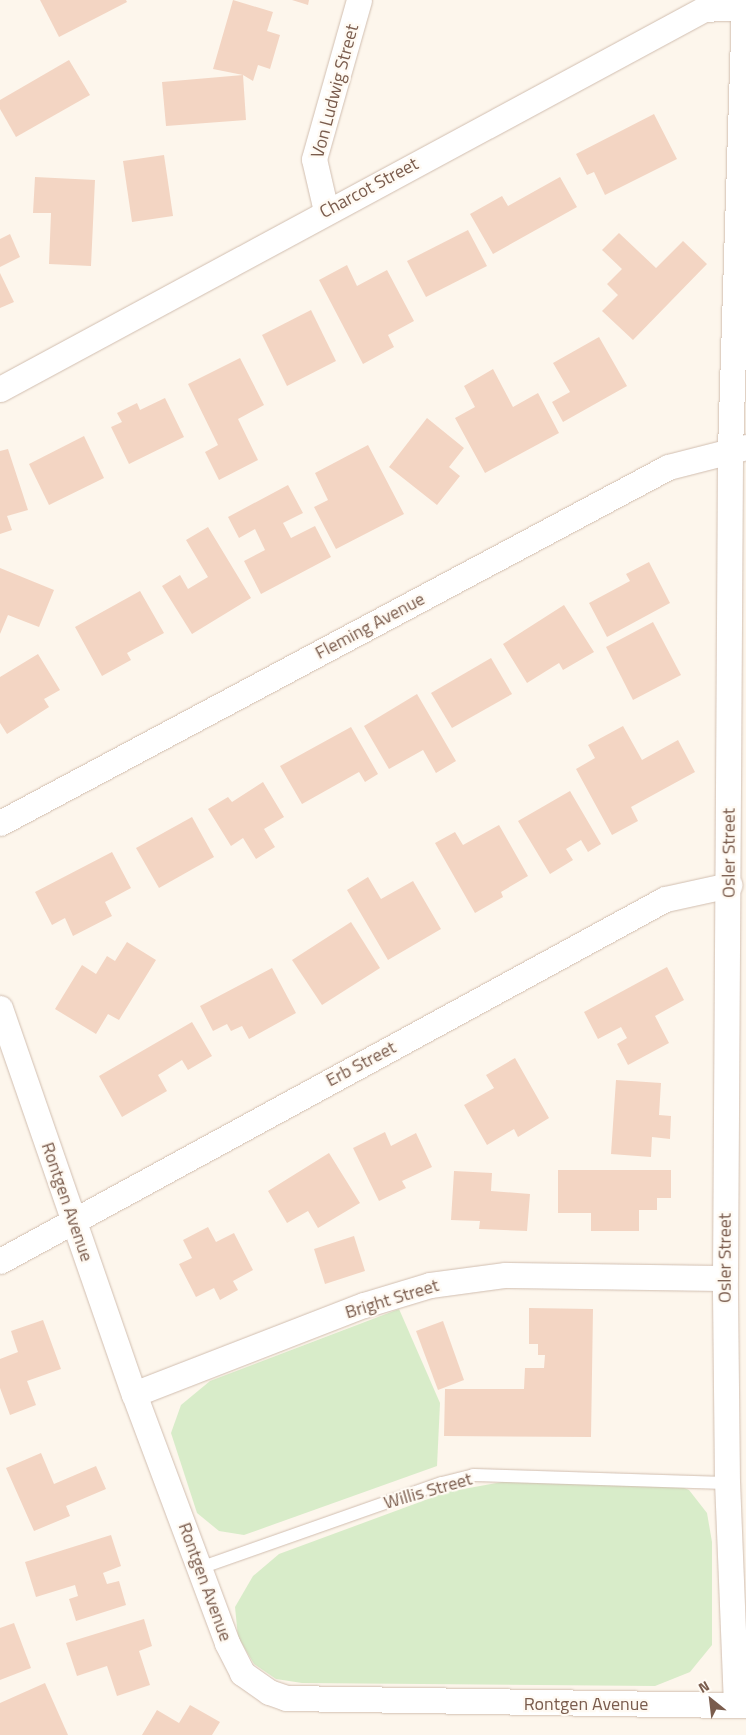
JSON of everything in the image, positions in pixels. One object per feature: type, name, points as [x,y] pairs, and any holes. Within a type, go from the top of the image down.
[{"type":"street","name":"Von Ludwig Street","points":[[326,211],[314,159],[359,0]]},
{"type":"street","name":"Charcot Street","points":[[0,389],[326,211],[704,9],[744,3]]},
{"type":"street","name":"Osler Street","points":[[741,1705],[727,1483],[725,1278],[729,885],[738,448],[744,3]]},
{"type":"street","name":"Fleming Avenue","points":[[0,822],[668,467],[738,448]]},
{"type":"street","name":"Erb Street","points":[[0,1261],[665,899],[729,885]]},
{"type":"street","name":"Rontgen Avenue","points":[[0,1008],[134,1394],[234,1660],[253,1683],[286,1698],[741,1705]]},
{"type":"street","name":"Bright Street","points":[[134,1394],[364,1305],[430,1285],[505,1274],[725,1278]]},
{"type":"lane","name":"Willis Street","points":[[200,1568],[442,1483],[472,1475],[727,1483]]},
{"type":"green space","points":[[399,1309],[440,1403],[437,1466],[244,1535],[219,1531],[197,1513],[171,1433],[181,1405],[210,1381]]},
{"type":"green space","points":[[665,1480],[689,1490],[707,1513],[712,1542],[712,1645],[690,1672],[655,1686],[302,1683],[276,1679],[254,1664],[238,1637],[235,1607],[253,1576],[279,1554],[447,1492],[502,1482]]},
{"type":"building","points":[[40,0],[126,0],[127,2],[59,37]]},
{"type":"building","points":[[233,0],[273,12],[267,31],[280,35],[270,69],[258,65],[253,81],[243,75],[213,69]]},
{"type":"building","points":[[292,0],[309,0],[308,5]]},
{"type":"building","points":[[69,60],[90,95],[16,137],[0,109],[0,100]]},
{"type":"building","points":[[243,75],[246,120],[166,126],[162,82]]},
{"type":"building","points":[[654,114],[677,159],[605,195],[594,172],[587,175],[576,154]]},
{"type":"building","points":[[164,155],[173,216],[132,222],[123,161]]},
{"type":"building","points":[[35,177],[95,180],[91,266],[49,264],[51,213],[33,213]]},
{"type":"building","points":[[560,177],[577,207],[493,254],[470,214],[502,196],[508,206]]},
{"type":"building","points":[[468,230],[487,266],[426,297],[407,261]]},
{"type":"building","points":[[619,233],[656,268],[683,241],[707,264],[633,340],[602,311],[618,295],[607,284],[622,269],[602,250]]},
{"type":"building","points":[[10,234],[20,257],[0,267],[0,239]]},
{"type":"building","points":[[347,265],[357,286],[387,270],[414,321],[388,335],[394,347],[363,364],[319,280]]},
{"type":"building","points":[[0,273],[14,302],[0,308]]},
{"type":"building","points":[[311,310],[336,361],[287,386],[262,335]]},
{"type":"building","points":[[599,337],[627,386],[563,422],[552,402],[570,392],[553,363]]},
{"type":"building","points":[[240,358],[264,405],[238,419],[258,460],[219,480],[205,452],[218,445],[188,384]]},
{"type":"building","points":[[493,369],[513,407],[538,393],[559,433],[485,473],[455,418],[475,407],[464,386]]},
{"type":"building","points":[[165,398],[184,437],[129,464],[111,427],[122,422],[117,413],[137,403],[140,410]]},
{"type":"building","points":[[427,418],[464,448],[449,467],[460,476],[437,505],[389,467]]},
{"type":"building","points":[[84,436],[104,478],[49,505],[29,464]]},
{"type":"building","points":[[368,445],[404,514],[336,549],[314,507],[328,500],[315,473]]},
{"type":"building","points":[[8,449],[28,510],[7,516],[12,530],[0,534],[0,451]]},
{"type":"building","points":[[288,485],[303,513],[283,523],[291,538],[315,526],[331,557],[261,594],[244,561],[265,550],[255,529],[239,538],[228,517]]},
{"type":"building","points":[[208,527],[251,598],[192,634],[162,586],[180,575],[188,589],[208,577],[186,540]]},
{"type":"building","points":[[649,562],[670,603],[607,637],[589,603],[630,581],[626,574]]},
{"type":"building","points":[[0,568],[54,590],[39,627],[8,615],[0,634]]},
{"type":"building","points":[[140,591],[164,633],[127,653],[131,660],[102,676],[75,627]]},
{"type":"building","points":[[564,605],[594,652],[563,670],[559,663],[527,683],[503,644]]},
{"type":"building","points":[[653,622],[681,675],[633,700],[606,647]]},
{"type":"building","points":[[38,654],[60,690],[44,699],[49,707],[7,734],[0,723],[0,677]]},
{"type":"building","points":[[491,658],[512,694],[452,728],[431,693]]},
{"type":"building","points":[[417,694],[456,761],[436,773],[423,750],[389,769],[364,726]]},
{"type":"building","points":[[623,726],[642,760],[678,740],[695,772],[631,807],[638,821],[612,835],[576,769],[595,758],[588,745]]},
{"type":"building","points":[[351,727],[378,774],[365,782],[359,772],[302,804],[280,766]]},
{"type":"building","points":[[263,782],[284,817],[264,829],[275,847],[256,859],[243,838],[231,846],[208,809],[228,797],[232,802]]},
{"type":"building","points":[[570,791],[601,844],[588,852],[581,840],[566,849],[573,860],[550,874],[518,821]]},
{"type":"building","points":[[192,817],[214,857],[159,888],[136,848]]},
{"type":"building","points":[[499,825],[528,876],[501,892],[503,897],[475,913],[435,843],[455,832],[463,845]]},
{"type":"building","points":[[112,852],[131,888],[105,902],[112,916],[73,936],[65,918],[52,925],[35,892]]},
{"type":"building","points":[[368,877],[381,899],[413,881],[441,929],[388,960],[347,890]]},
{"type":"building","points":[[351,922],[380,968],[322,1005],[292,960]]},
{"type":"building","points":[[127,942],[156,960],[119,1020],[108,1014],[96,1034],[55,1009],[82,965],[96,974],[107,956],[115,961]]},
{"type":"building","points":[[667,967],[684,1000],[655,1016],[669,1043],[628,1065],[617,1044],[627,1038],[621,1027],[598,1039],[584,1012]]},
{"type":"building","points":[[272,968],[296,1013],[249,1039],[242,1026],[231,1031],[227,1024],[213,1031],[200,1006]]},
{"type":"building","points":[[192,1022],[212,1056],[188,1070],[182,1060],[158,1075],[167,1091],[122,1117],[99,1076]]},
{"type":"building","points":[[515,1058],[549,1118],[518,1137],[514,1129],[487,1145],[464,1105],[494,1088],[486,1075]]},
{"type":"building","points":[[616,1080],[661,1083],[659,1115],[671,1116],[670,1139],[652,1137],[651,1157],[611,1154]]},
{"type":"building","points":[[385,1132],[391,1146],[416,1133],[432,1167],[402,1181],[406,1188],[379,1201],[353,1148]]},
{"type":"building","points":[[329,1153],[360,1203],[318,1228],[308,1211],[287,1223],[268,1191]]},
{"type":"building","points":[[558,1170],[671,1170],[671,1198],[657,1198],[657,1210],[639,1210],[639,1231],[591,1231],[591,1213],[558,1213]]},
{"type":"building","points":[[454,1171],[492,1173],[491,1191],[530,1194],[527,1231],[479,1229],[480,1221],[451,1220]]},
{"type":"building","points":[[208,1227],[216,1242],[234,1233],[253,1270],[233,1281],[238,1290],[220,1300],[214,1288],[196,1297],[179,1264],[192,1258],[183,1240]]},
{"type":"building","points":[[354,1236],[365,1271],[325,1284],[314,1249]]},
{"type":"building","points":[[529,1308],[593,1309],[591,1437],[444,1436],[445,1389],[524,1389],[525,1368],[544,1368],[545,1355],[538,1355],[538,1344],[529,1344]]},
{"type":"building","points":[[43,1320],[61,1369],[27,1381],[36,1405],[10,1415],[0,1388],[0,1359],[18,1352],[11,1331]]},
{"type":"building","points":[[443,1321],[464,1380],[438,1390],[416,1331]]},
{"type":"building","points":[[41,1453],[54,1484],[96,1466],[106,1489],[66,1506],[70,1516],[34,1531],[6,1468]]},
{"type":"building","points":[[111,1535],[121,1566],[103,1573],[107,1584],[119,1581],[126,1605],[76,1621],[69,1599],[78,1596],[75,1585],[36,1597],[25,1562]]},
{"type":"building","points":[[144,1619],[152,1646],[139,1651],[150,1685],[117,1696],[107,1666],[77,1676],[66,1643]]},
{"type":"building","points":[[14,1623],[31,1668],[0,1680],[0,1628]]},
{"type":"building","points":[[45,1683],[68,1735],[0,1735],[0,1703]]},
{"type":"building","points":[[190,1705],[220,1722],[212,1735],[142,1735],[157,1710],[179,1723]]}]
